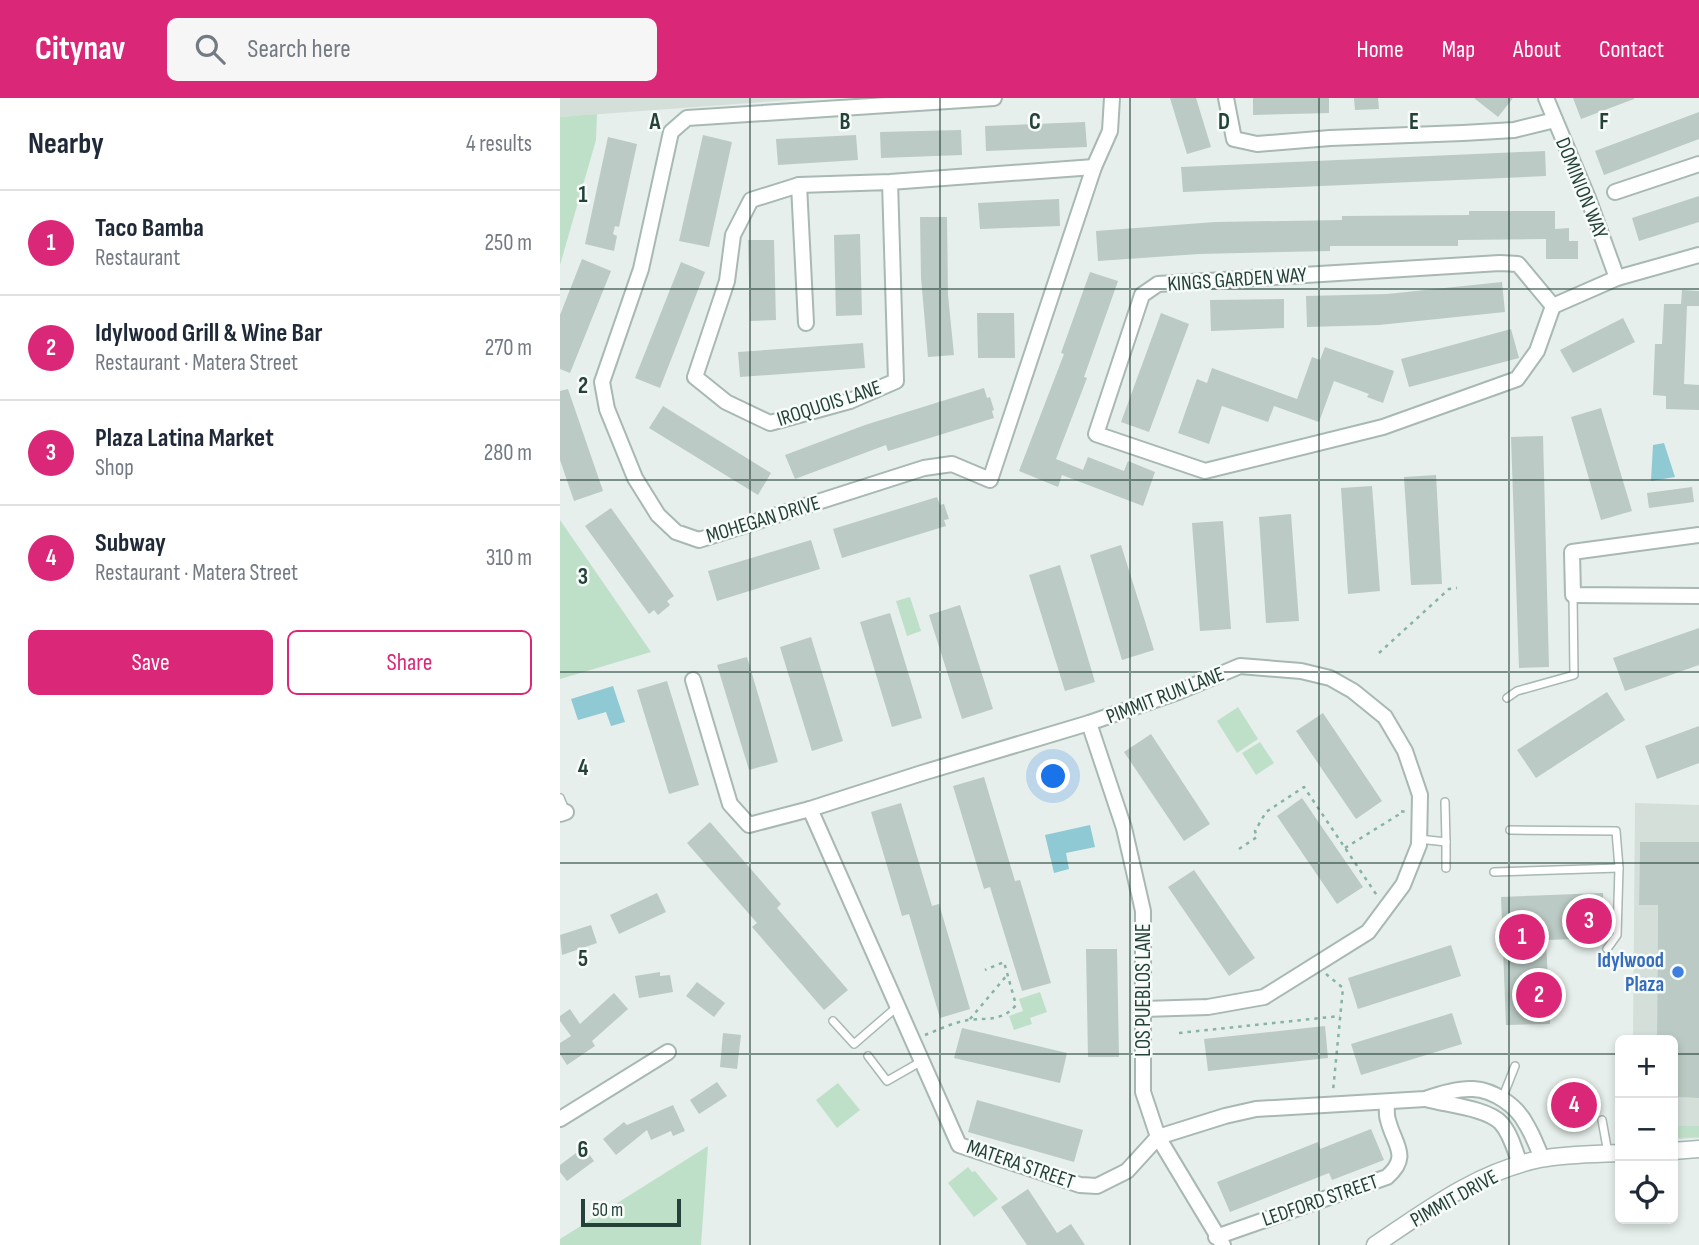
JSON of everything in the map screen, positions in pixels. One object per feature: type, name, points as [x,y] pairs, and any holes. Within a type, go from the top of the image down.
[{"type":"street","name":"MOHEGAN DRIVE","points":[[994,98],[687,118],[671,132],[641,269],[602,382],[607,409],[635,478],[658,515],[676,532],[699,540],[923,468],[952,464],[990,480],[1094,167],[1110,131],[1112,98]]},
{"type":"street","points":[[1226,98],[1234,139],[1257,144],[1514,130],[1555,120]]},
{"type":"street","name":"DOMINION WAY","points":[[1546,98],[1588,198],[1617,278]]},
{"type":"street","points":[[1615,192],[1699,164]]},
{"type":"street","name":"IROQUOIS LANE","points":[[890,182],[896,381],[850,401],[770,423],[726,402],[695,377],[727,281],[733,234],[751,200],[799,185],[890,182],[1094,167]]},
{"type":"street","points":[[799,185],[806,323]]},
{"type":"street","points":[[1553,306],[1617,278],[1699,255]]},
{"type":"street","name":"KINGS GARDEN WAY","points":[[1518,264],[1553,306],[1537,351],[1517,379],[1383,427],[1205,471],[1096,434],[1142,295],[1158,284],[1518,264]]},
{"type":"street","points":[[1699,535],[1572,552],[1573,595],[1699,596]]},
{"type":"street","name":"PIMMIT RUN LANE","points":[[693,680],[730,804],[748,825],[810,809],[1089,723],[1178,692],[1240,666],[1301,671],[1330,678],[1353,691],[1385,717],[1405,751],[1420,795],[1419,845],[1403,885],[1368,932],[1264,997],[1208,1007],[1144,1009]]},
{"type":"street","name":"LOS PUEBLOS LANE","points":[[1089,723],[1124,828],[1143,911],[1143,1092],[1158,1137],[1219,1241]]},
{"type":"street","name":"MATERA STREET","points":[[810,809],[959,1145],[1080,1185],[1097,1186],[1127,1171],[1158,1137]]},
{"type":"street","points":[[560,1119],[667,1052]]},
{"type":"street","points":[[1158,1137],[1256,1109],[1425,1099],[1474,1089],[1502,1099],[1516,1109],[1526,1122],[1542,1158]]},
{"type":"street","points":[[1425,1099],[1488,1113],[1505,1130],[1520,1164]]},
{"type":"street","name":"LEDFORD STREET","points":[[1219,1241],[1387,1177],[1397,1168],[1401,1155],[1387,1119],[1387,1102]]},
{"type":"street","points":[[1678,1150],[1699,1149]]},
{"type":"street","name":"PIMMIT DRIVE","points":[[1375,1245],[1474,1181],[1542,1158],[1614,1153]]},
{"type":"lane","points":[[1507,698],[1517,691],[1574,675],[1573,595]]},
{"type":"lane","points":[[1445,802],[1446,868]]},
{"type":"lane","points":[[1510,830],[1616,831],[1619,868],[1617,935],[1607,949]]},
{"type":"lane","points":[[1419,839],[1446,842]]},
{"type":"lane","points":[[1494,872],[1619,868]]},
{"type":"lane","points":[[833,1021],[854,1044],[898,1006]]},
{"type":"lane","points":[[868,1056],[887,1081],[922,1061]]},
{"type":"lane","points":[[1502,1099],[1514,1066]]},
{"type":"lane","points":[[1602,1121],[1614,1153]]},
{"type":"path","points":[[1379,653],[1449,589],[1457,588]]},
{"type":"path","points":[[1239,849],[1257,837],[1255,831],[1266,812],[1304,787],[1381,902],[1387,906]]},
{"type":"path","points":[[1345,848],[1398,815],[1400,811],[1420,816]]},
{"type":"path","points":[[913,1040],[969,1020],[995,1019],[1013,1009],[1016,998],[1004,962],[985,970]]},
{"type":"path","points":[[1318,964],[1332,981],[1343,988],[1331,1105]]},
{"type":"path","points":[[969,1020],[1008,974]]},
{"type":"path","points":[[1179,1033],[1340,1016]]},
{"type":"shaded area","points":[[560,98],[817,98],[560,117]]},
{"type":"shaded area","name":"Idylwood Plaza","points":[[1635,803],[1699,805],[1699,842],[1640,842],[1639,904],[1658,905],[1657,1035],[1633,1035]]},
{"type":"shaded area","points":[[1678,1097],[1699,1098],[1699,1138],[1678,1139]]},
{"type":"green space","points":[[597,114],[596,140],[560,265],[560,117]]},
{"type":"green space","points":[[560,520],[651,652],[560,679]]},
{"type":"green space","points":[[910,597],[921,631],[907,636],[896,601]]},
{"type":"green space","points":[[1238,707],[1258,739],[1237,753],[1217,721]]},
{"type":"green space","points":[[1260,742],[1274,763],[1256,775],[1242,753]]},
{"type":"green space","points":[[1040,992],[1047,1012],[1030,1018],[1032,1024],[1014,1030],[1009,1016],[1023,1011],[1019,999]]},
{"type":"green space","points":[[838,1083],[860,1110],[837,1128],[816,1100]]},
{"type":"green space","points":[[1678,1126],[1699,1126],[1699,1137],[1678,1138]]},
{"type":"green space","points":[[708,1146],[701,1245],[560,1245],[560,1239]]},
{"type":"green space","points":[[968,1167],[972,1172],[975,1171],[998,1199],[974,1217],[948,1183]]},
{"type":"water","points":[[1664,443],[1675,477],[1651,481],[1653,445]]},
{"type":"water","points":[[613,686],[625,722],[611,726],[606,712],[578,720],[571,699]]},
{"type":"water","points":[[1090,825],[1095,847],[1066,853],[1069,869],[1054,873],[1045,835]]},
{"type":"building","points":[[1170,98],[1196,98],[1211,147],[1187,154]]},
{"type":"building","points":[[1253,98],[1329,98],[1329,113],[1253,115]]},
{"type":"building","points":[[1354,98],[1378,98],[1379,109],[1355,110]]},
{"type":"building","points":[[1474,98],[1513,98],[1498,117]]},
{"type":"building","points":[[1573,98],[1634,98],[1634,99],[1581,119]]},
{"type":"building","points":[[1699,112],[1699,139],[1604,175],[1595,151]]},
{"type":"building","points":[[1085,122],[1087,147],[986,151],[985,126]]},
{"type":"building","points":[[961,130],[962,155],[881,158],[880,132]]},
{"type":"building","points":[[703,135],[732,142],[709,247],[679,241]]},
{"type":"building","points":[[856,135],[858,160],[778,165],[776,139]]},
{"type":"building","points":[[608,137],[637,144],[619,227],[615,226],[613,234],[617,236],[614,251],[585,244]]},
{"type":"building","points":[[1545,151],[1546,176],[1183,192],[1181,167]]},
{"type":"building","points":[[1699,196],[1699,222],[1639,241],[1632,218]]},
{"type":"building","points":[[1059,199],[1060,226],[980,229],[978,203]]},
{"type":"building","points":[[1469,211],[1555,211],[1555,229],[1569,228],[1569,241],[1578,241],[1578,259],[1546,259],[1546,239],[1458,240],[1458,246],[1330,246],[1330,251],[1199,254],[1098,261],[1096,231],[1215,222],[1342,220],[1342,216],[1469,215]]},
{"type":"building","points":[[920,217],[947,217],[948,295],[954,355],[928,357],[921,278]]},
{"type":"building","points":[[860,234],[862,315],[836,316],[834,235]]},
{"type":"building","points":[[748,240],[774,240],[776,320],[750,321]]},
{"type":"building","points":[[582,259],[611,271],[570,373],[560,369],[560,315]]},
{"type":"building","points":[[681,262],[705,272],[660,388],[635,378]]},
{"type":"building","points":[[1090,272],[1118,281],[1084,377],[1087,378],[1056,459],[1083,470],[1088,457],[1124,471],[1128,461],[1155,472],[1143,506],[1062,475],[1058,487],[1019,471],[1064,354],[1061,353]]},
{"type":"building","points":[[1502,282],[1505,312],[1379,325],[1307,327],[1306,296],[1387,294]]},
{"type":"building","points":[[1682,290],[1699,291],[1699,306],[1687,306],[1684,384],[1699,385],[1699,410],[1666,409],[1666,396],[1653,395],[1655,344],[1662,344],[1664,304],[1681,304]]},
{"type":"building","points":[[1284,299],[1284,328],[1211,331],[1210,300]]},
{"type":"building","points":[[977,313],[1014,313],[1015,358],[978,358]]},
{"type":"building","points":[[1161,313],[1189,324],[1149,432],[1121,422]]},
{"type":"building","points":[[1623,318],[1635,342],[1573,373],[1560,350]]},
{"type":"building","points":[[1511,329],[1519,358],[1409,387],[1401,359]]},
{"type":"building","points":[[863,343],[865,368],[740,377],[738,352]]},
{"type":"building","points":[[1325,347],[1394,371],[1383,403],[1367,397],[1369,394],[1334,381],[1319,422],[1274,406],[1268,422],[1222,406],[1209,444],[1178,433],[1197,379],[1207,383],[1212,368],[1297,399],[1312,357],[1320,360]]},
{"type":"building","points":[[984,388],[987,398],[990,397],[994,418],[888,451],[886,445],[795,479],[785,455],[865,425]]},
{"type":"building","points":[[568,389],[603,491],[574,501],[560,460],[560,391]]},
{"type":"building","points":[[663,406],[771,473],[758,495],[649,428]]},
{"type":"building","points":[[1601,408],[1632,511],[1601,520],[1571,417]]},
{"type":"building","points":[[1543,436],[1549,667],[1519,668],[1511,437]]},
{"type":"building","points":[[1436,475],[1442,584],[1411,585],[1404,477]]},
{"type":"building","points":[[1372,486],[1380,591],[1348,594],[1341,488]]},
{"type":"building","points":[[1692,487],[1694,502],[1649,508],[1647,493]]},
{"type":"building","points":[[937,497],[940,505],[944,504],[949,519],[944,520],[946,526],[842,558],[833,529]]},
{"type":"building","points":[[611,508],[674,596],[667,601],[670,605],[658,615],[654,610],[649,614],[585,526]]},
{"type":"building","points":[[1291,514],[1299,621],[1266,623],[1259,517]]},
{"type":"building","points":[[1223,521],[1231,629],[1200,631],[1192,523]]},
{"type":"building","points":[[811,540],[820,569],[717,601],[708,571]]},
{"type":"building","points":[[1121,545],[1154,650],[1122,660],[1090,555]]},
{"type":"building","points":[[1060,565],[1095,682],[1065,691],[1029,575]]},
{"type":"building","points":[[960,605],[993,709],[962,719],[929,615]]},
{"type":"building","points":[[890,613],[922,718],[892,727],[860,622]]},
{"type":"building","points":[[1699,628],[1699,665],[1625,691],[1613,658]]},
{"type":"building","points":[[811,637],[843,741],[812,751],[780,647]]},
{"type":"building","points":[[747,657],[778,762],[749,770],[717,665]]},
{"type":"building","points":[[667,681],[699,785],[669,794],[637,690]]},
{"type":"building","points":[[1607,692],[1625,720],[1536,778],[1517,750]]},
{"type":"building","points":[[1323,713],[1382,801],[1356,819],[1296,731]]},
{"type":"building","points":[[1699,726],[1699,763],[1657,779],[1645,746]]},
{"type":"building","points":[[1151,734],[1210,824],[1184,841],[1124,752]]},
{"type":"building","points":[[984,777],[1015,881],[1020,880],[1051,983],[1022,991],[990,887],[984,889],[953,786]]},
{"type":"building","points":[[1302,798],[1363,887],[1337,904],[1277,816]]},
{"type":"building","points":[[901,803],[932,906],[939,904],[970,1009],[940,1018],[909,914],[902,916],[871,812]]},
{"type":"building","points":[[710,822],[781,904],[777,908],[848,990],[824,1010],[752,927],[757,923],[687,843]]},
{"type":"building","name":"Idylwood Plaza","points":[[1640,842],[1699,842],[1699,1098],[1678,1097],[1678,1035],[1657,1035],[1658,905],[1639,905]]},
{"type":"building","points":[[1194,870],[1255,958],[1229,976],[1168,887]]},
{"type":"building","points":[[657,893],[666,912],[619,934],[610,915]]},
{"type":"building","points":[[1603,893],[1605,938],[1546,940],[1550,1024],[1506,1025],[1501,897]]},
{"type":"building","points":[[591,925],[597,943],[562,955],[560,935]]},
{"type":"building","points":[[1451,945],[1461,976],[1358,1009],[1348,978]]},
{"type":"building","points":[[1086,949],[1117,949],[1119,1057],[1088,1057]]},
{"type":"building","points":[[660,972],[660,976],[670,975],[673,992],[639,998],[635,976]]},
{"type":"building","points":[[697,982],[725,1003],[714,1017],[686,996]]},
{"type":"building","points":[[614,993],[628,1009],[592,1041],[595,1046],[567,1065],[560,1054],[560,1043],[571,1036],[560,1021],[560,1016],[570,1009],[580,1024]]},
{"type":"building","points":[[1452,1013],[1462,1044],[1361,1075],[1351,1044]]},
{"type":"building","points":[[1325,1026],[1328,1058],[1208,1071],[1204,1039]]},
{"type":"building","points":[[962,1028],[1067,1053],[1060,1083],[954,1058]]},
{"type":"building","points":[[723,1033],[741,1035],[737,1069],[720,1067]]},
{"type":"building","points":[[717,1082],[727,1096],[699,1114],[690,1100]]},
{"type":"building","points":[[1562,1099],[1585,1101],[1584,1115],[1566,1118]]},
{"type":"building","points":[[977,1100],[1083,1130],[1074,1162],[968,1132]]},
{"type":"building","points":[[673,1105],[685,1131],[673,1136],[671,1131],[651,1140],[647,1130],[616,1155],[603,1139],[624,1122],[627,1125]]},
{"type":"building","points":[[1371,1129],[1384,1160],[1332,1180],[1329,1173],[1230,1212],[1217,1182],[1318,1142],[1320,1149]]},
{"type":"building","points":[[584,1147],[594,1161],[567,1181],[560,1172],[560,1165]]},
{"type":"building","points":[[1028,1189],[1057,1233],[1071,1224],[1085,1245],[1027,1245],[1001,1207]]},
{"type":"place","name":"Plaza Latina Market","points":[[1589,921]]},
{"type":"place","name":"Taco Bamba","points":[[1522,937]]},
{"type":"place","name":"Idylwood Plaza","points":[[1678,972]]},
{"type":"place","name":"Idylwood Grill & Wine Bar","points":[[1539,995]]},
{"type":"place","name":"Subway","points":[[1574,1105]]}]
